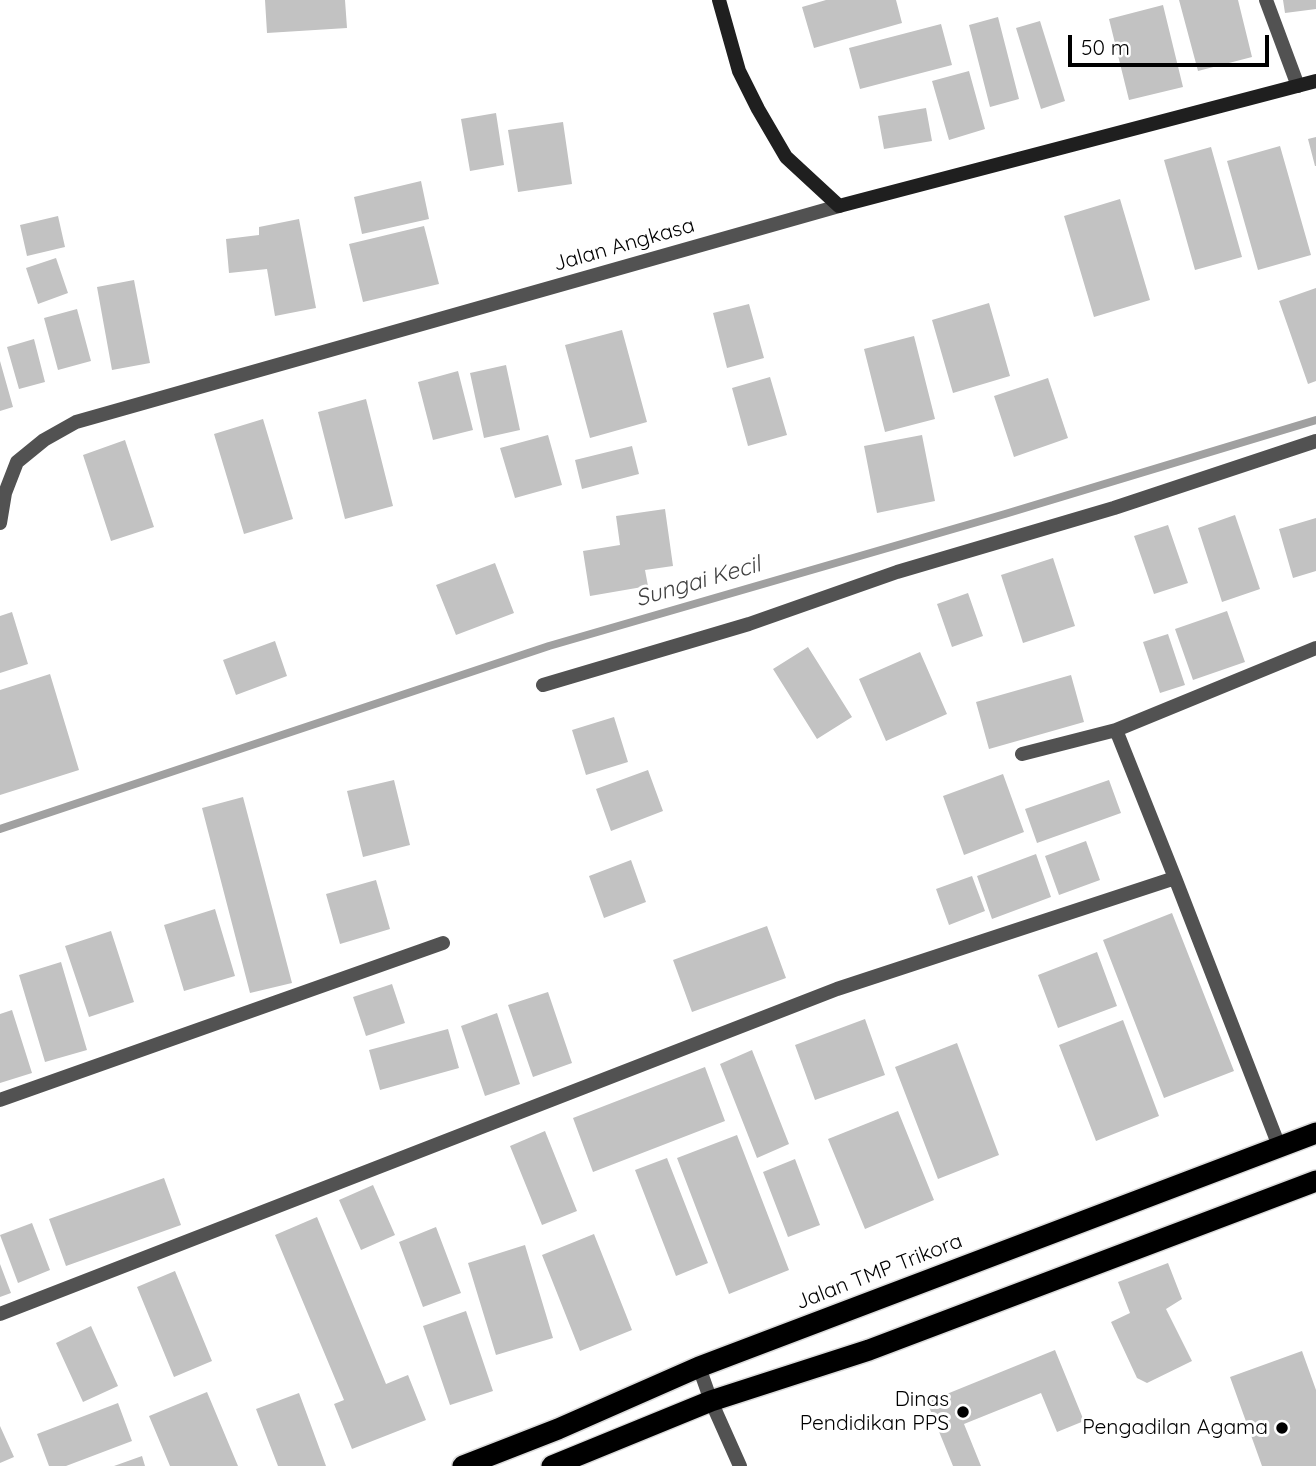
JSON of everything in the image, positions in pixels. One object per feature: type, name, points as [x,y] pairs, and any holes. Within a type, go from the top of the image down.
[{"type":"highway","name":"Jalan TMP Trikora","points":[[463,1466],[558,1429],[699,1367],[1316,1133]]},
{"type":"highway","points":[[552,1466],[711,1401],[883,1345],[1316,1181]]},
{"type":"street","points":[[719,0],[739,71],[758,109],[786,157],[839,206]]},
{"type":"street","points":[[1266,0],[1298,86]]},
{"type":"street","name":"Jalan Angkasa","points":[[0,523],[5,493],[17,462],[44,440],[76,422],[839,206],[1316,82]]},
{"type":"street","points":[[543,685],[748,624],[897,572],[1115,508],[1316,441]]},
{"type":"street","points":[[1021,754],[1116,730],[1316,648]]},
{"type":"street","points":[[1116,730],[1279,1146]]},
{"type":"street","points":[[0,1314],[838,989],[1175,878]]},
{"type":"street","points":[[0,1100],[443,943]]},
{"type":"street","points":[[699,1367],[740,1466]]},
{"type":"building","points":[[265,0],[345,0],[347,28],[267,33]]},
{"type":"building","points":[[826,0],[896,0],[902,23],[814,48],[802,7]]},
{"type":"building","points":[[1179,0],[1238,0],[1252,57],[1198,71]]},
{"type":"building","points":[[1283,0],[1316,0],[1316,9],[1285,13]]},
{"type":"building","points":[[1163,5],[1183,87],[1129,100],[1109,19]]},
{"type":"building","points":[[998,17],[1019,99],[990,107],[969,25]]},
{"type":"building","points":[[1040,21],[1065,101],[1041,109],[1016,28]]},
{"type":"building","points":[[941,24],[952,65],[860,89],[849,48]]},
{"type":"building","points":[[969,71],[985,129],[949,140],[932,81]]},
{"type":"building","points":[[926,108],[932,141],[884,149],[878,116]]},
{"type":"building","points":[[496,113],[504,165],[470,171],[461,119]]},
{"type":"building","points":[[563,122],[572,184],[518,192],[508,130]]},
{"type":"building","points":[[1316,137],[1316,166],[1315,166],[1308,139]]},
{"type":"building","points":[[1280,146],[1311,255],[1258,270],[1227,161]]},
{"type":"building","points":[[1211,147],[1242,257],[1195,270],[1164,160]]},
{"type":"building","points":[[421,181],[429,219],[362,234],[354,197]]},
{"type":"building","points":[[1120,199],[1150,300],[1094,317],[1064,216]]},
{"type":"building","points":[[58,216],[65,247],[27,256],[20,225]]},
{"type":"building","points":[[299,219],[316,308],[275,316],[267,269],[229,273],[226,239],[259,235],[259,227]]},
{"type":"building","points":[[424,226],[439,284],[363,302],[349,244]]},
{"type":"building","points":[[56,258],[68,293],[38,304],[26,268]]},
{"type":"building","points":[[134,280],[150,363],[112,370],[97,287]]},
{"type":"building","points":[[1316,288],[1316,381],[1308,384],[1279,301]]},
{"type":"building","points":[[989,303],[1010,376],[953,393],[932,320]]},
{"type":"building","points":[[749,304],[764,358],[727,368],[713,313]]},
{"type":"building","points":[[77,309],[91,361],[58,370],[44,318]]},
{"type":"building","points":[[622,330],[647,422],[590,438],[565,345]]},
{"type":"building","points":[[914,336],[935,419],[885,432],[864,349]]},
{"type":"building","points":[[34,339],[45,382],[19,389],[7,347]]},
{"type":"building","points":[[0,361],[13,407],[0,411]]},
{"type":"building","points":[[506,365],[520,430],[484,438],[470,373]]},
{"type":"building","points":[[458,371],[473,430],[433,440],[418,382]]},
{"type":"building","points":[[770,377],[787,435],[748,446],[732,388]]},
{"type":"building","points":[[1048,378],[1068,438],[1014,457],[994,396]]},
{"type":"building","points":[[366,399],[393,506],[345,519],[318,412]]},
{"type":"building","points":[[263,419],[293,519],[244,534],[214,434]]},
{"type":"building","points":[[548,435],[562,485],[515,498],[500,448]]},
{"type":"building","points":[[922,435],[935,501],[877,513],[864,446]]},
{"type":"building","points":[[125,440],[154,527],[111,541],[83,455]]},
{"type":"building","points":[[632,446],[639,474],[582,489],[575,460]]},
{"type":"building","points":[[665,509],[673,566],[645,570],[648,586],[590,596],[583,551],[620,545],[616,516]]},
{"type":"building","points":[[1235,515],[1260,589],[1222,602],[1198,528]]},
{"type":"building","points":[[1316,518],[1316,571],[1293,578],[1279,529]]},
{"type":"building","points":[[1168,525],[1188,583],[1154,594],[1134,536]]},
{"type":"building","points":[[1053,558],[1075,626],[1023,643],[1001,575]]},
{"type":"building","points":[[495,563],[514,613],[456,635],[436,585]]},
{"type":"building","points":[[968,593],[983,636],[952,647],[937,604]]},
{"type":"building","points":[[1227,611],[1245,662],[1193,680],[1175,629]]},
{"type":"building","points":[[12,612],[28,664],[0,673],[0,616]]},
{"type":"building","points":[[1168,634],[1185,685],[1160,693],[1143,642]]},
{"type":"building","points":[[275,641],[287,676],[236,695],[223,660]]},
{"type":"building","points":[[808,647],[852,717],[817,739],[773,669]]},
{"type":"building","points":[[920,652],[947,714],[886,741],[859,679]]},
{"type":"building","points":[[50,674],[79,770],[0,795],[0,690]]},
{"type":"building","points":[[1071,675],[1084,722],[989,749],[976,702]]},
{"type":"building","points":[[614,717],[628,762],[586,775],[572,730]]},
{"type":"building","points":[[648,770],[663,811],[611,831],[596,789]]},
{"type":"building","points":[[1003,774],[1024,832],[964,855],[943,796]]},
{"type":"building","points":[[394,780],[410,845],[363,857],[347,791]]},
{"type":"building","points":[[1109,780],[1121,813],[1037,843],[1025,809]]},
{"type":"building","points":[[243,797],[292,983],[250,993],[202,808]]},
{"type":"building","points":[[1086,841],[1100,880],[1059,895],[1045,856]]},
{"type":"building","points":[[1036,854],[1051,897],[992,919],[977,876]]},
{"type":"building","points":[[631,860],[646,902],[604,918],[589,876]]},
{"type":"building","points":[[972,876],[985,911],[949,925],[936,889]]},
{"type":"building","points":[[376,880],[390,929],[340,944],[326,894]]},
{"type":"building","points":[[215,909],[235,976],[184,991],[164,925]]},
{"type":"building","points":[[1172,913],[1234,1071],[1164,1098],[1103,940]]},
{"type":"building","points":[[767,926],[786,978],[692,1012],[673,960]]},
{"type":"building","points":[[111,931],[134,1002],[89,1017],[65,946]]},
{"type":"building","points":[[1097,952],[1117,1006],[1058,1028],[1038,975]]},
{"type":"building","points":[[61,962],[87,1050],[45,1062],[19,975]]},
{"type":"building","points":[[392,984],[405,1023],[366,1036],[353,997]]},
{"type":"building","points":[[548,992],[572,1063],[533,1077],[508,1005]]},
{"type":"building","points":[[12,1010],[32,1073],[0,1083],[0,1014]]},
{"type":"building","points":[[497,1013],[520,1084],[485,1096],[461,1026]]},
{"type":"building","points":[[865,1019],[885,1075],[815,1100],[795,1045]]},
{"type":"building","points":[[1123,1020],[1159,1116],[1096,1141],[1059,1045]]},
{"type":"building","points":[[448,1029],[459,1068],[380,1090],[369,1050]]},
{"type":"building","points":[[957,1043],[999,1155],[938,1179],[895,1067]]},
{"type":"building","points":[[752,1050],[789,1144],[757,1158],[720,1064]]},
{"type":"building","points":[[705,1067],[725,1121],[593,1172],[573,1118]]},
{"type":"building","points":[[898,1111],[934,1200],[865,1229],[828,1139]]},
{"type":"building","points":[[545,1131],[577,1211],[542,1225],[510,1146]]},
{"type":"building","points":[[737,1135],[789,1270],[729,1294],[677,1158]]},
{"type":"building","points":[[667,1158],[708,1263],[676,1276],[635,1170]]},
{"type":"building","points":[[795,1159],[820,1225],[788,1237],[763,1172]]},
{"type":"building","points":[[164,1178],[181,1225],[66,1266],[49,1219]]},
{"type":"building","points":[[373,1185],[395,1235],[361,1250],[339,1200]]},
{"type":"building","points":[[317,1217],[386,1384],[408,1375],[426,1420],[352,1449],[334,1404],[344,1400],[275,1235]]},
{"type":"building","points":[[32,1223],[50,1270],[18,1283],[0,1235]]},
{"type":"building","points":[[436,1227],[461,1293],[423,1307],[399,1242]]},
{"type":"building","points":[[594,1234],[632,1330],[580,1351],[542,1255]]},
{"type":"building","points":[[525,1245],[553,1338],[496,1355],[468,1263]]},
{"type":"building","points":[[1168,1263],[1182,1299],[1166,1309],[1192,1361],[1147,1383],[1137,1378],[1111,1322],[1130,1313],[1118,1282]]},
{"type":"building","points":[[0,1264],[11,1293],[0,1297]]},
{"type":"building","points":[[175,1271],[212,1361],[174,1377],[137,1287]]},
{"type":"building","points":[[466,1311],[493,1391],[450,1405],[423,1326]]},
{"type":"building","points":[[91,1326],[118,1386],[83,1402],[56,1343]]},
{"type":"building","name":"Dinas Pendidikan PPS","points":[[1055,1350],[1084,1421],[1057,1432],[1041,1393],[964,1424],[981,1466],[953,1466],[927,1402]]},
{"type":"building","name":"Pengadilan Agama","points":[[1302,1351],[1316,1390],[1316,1466],[1262,1466],[1230,1377]]},
{"type":"building","points":[[207,1392],[238,1466],[170,1466],[149,1416]]},
{"type":"building","points":[[299,1393],[326,1466],[278,1466],[256,1409]]},
{"type":"building","points":[[118,1403],[132,1441],[66,1466],[49,1466],[37,1434]]},
{"type":"building","points":[[0,1426],[14,1457],[0,1463]]},
{"type":"building","points":[[142,1456],[145,1466],[114,1466]]},
{"type":"waterway","name":"Sungai Kecil","points":[[0,829],[549,646],[1005,514],[1316,420]]},
{"type":"place","name":"Dinas Pendidikan PPS","points":[[963,1412]]},
{"type":"place","name":"Pengadilan Agama","points":[[1282,1428]]}]
